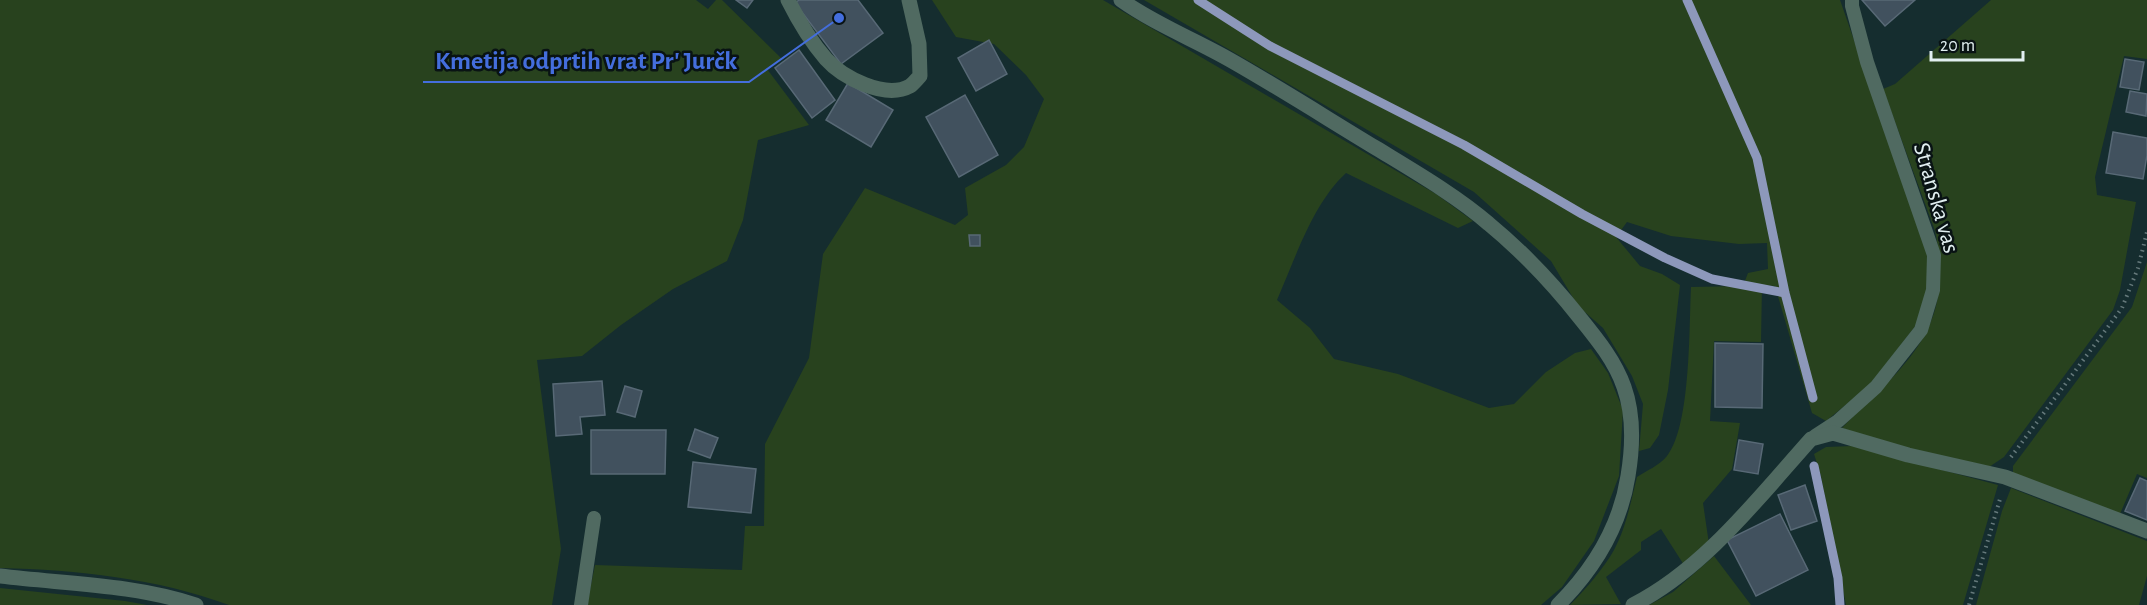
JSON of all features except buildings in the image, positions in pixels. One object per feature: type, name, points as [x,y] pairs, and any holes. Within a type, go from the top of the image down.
[{"type":"street","points":[[788,0],[796,16],[826,59],[845,75],[874,88],[892,90],[909,86],[920,76],[919,44],[909,0]]},
{"type":"street","points":[[1121,0],[1140,14],[1240,66],[1421,176],[1488,222],[1554,286],[1597,339],[1612,361],[1624,386],[1632,418],[1631,460],[1618,518],[1603,547],[1581,580],[1558,605]]},
{"type":"street","points":[[1811,439],[1833,433],[1908,455],[2005,477],[2147,531]]},
{"type":"street","name":"Stranska vas","points":[[1633,605],[1677,577],[1707,552],[1811,439]]},
{"type":"street","points":[[0,576],[122,589],[178,599],[196,605]]},
{"type":"lane","name":"Stranska vas","points":[[1811,439],[1838,421],[1876,387],[1921,330],[1934,290],[1934,255],[1867,62],[1852,0]]},
{"type":"lane","points":[[581,605],[594,518]]},
{"type":"path","points":[[1969,605],[2012,457],[2122,308],[2138,268],[2147,232]]},
{"type":"green space","points":[[0,0],[696,0],[708,9],[716,0],[722,0],[782,59],[767,69],[809,125],[758,140],[743,220],[727,261],[673,289],[621,325],[582,356],[537,360],[561,549],[552,605],[229,605],[173,588],[116,577],[0,568]]},
{"type":"green space","points":[[932,0],[1103,0],[1436,194],[1473,221],[1458,228],[1346,173],[1334,185],[1314,216],[1277,300],[1310,328],[1334,359],[1398,374],[1489,408],[1514,404],[1546,372],[1575,353],[1591,349],[1608,373],[1623,410],[1619,476],[1594,541],[1562,587],[1541,605],[587,605],[595,565],[742,570],[745,526],[764,526],[765,444],[809,358],[823,254],[865,188],[955,225],[968,215],[965,188],[1006,165],[1024,147],[1044,99],[1026,75],[994,44],[956,37]]},
{"type":"green space","points":[[1144,0],[1840,0],[1929,255],[1928,289],[1920,320],[1870,385],[1826,421],[1812,413],[1775,286],[1762,285],[1761,342],[1714,341],[1710,421],[1740,423],[1732,469],[1703,503],[1709,544],[1684,565],[1661,529],[1641,542],[1641,550],[1606,577],[1621,604],[1570,605],[1594,579],[1614,550],[1625,524],[1637,477],[1664,459],[1675,442],[1685,400],[1691,287],[1743,286],[1748,273],[1768,269],[1767,243],[1739,244],[1671,236],[1627,222],[1616,237],[1640,266],[1662,274],[1680,285],[1668,390],[1659,435],[1650,448],[1639,451],[1643,404],[1632,376],[1603,328],[1578,306],[1551,261],[1474,192]]},
{"type":"green space","points":[[1991,0],[2147,0],[2147,59],[2124,56],[2095,177],[2097,195],[2136,202],[2120,290],[2113,310],[2004,457],[1989,467],[1906,450],[1842,428],[1905,364],[1920,343],[1931,320],[1938,295],[1940,266],[1935,231],[1883,89],[1895,84]]},
{"type":"green space","points":[[2147,262],[2147,478],[2137,474],[2120,514],[2013,474],[2013,466],[2132,307]]},
{"type":"green space","points":[[1853,446],[1998,485],[1963,605],[1846,605],[1821,476],[1814,454],[1826,447]]},
{"type":"green space","points":[[2011,488],[2147,541],[2147,576],[2139,605],[1976,605],[2002,511]]},
{"type":"green space","points":[[1714,556],[1751,605],[1649,605],[1673,592]]},
{"type":"green space","points":[[0,588],[125,601],[147,605],[0,605]]},
{"type":"waterway","points":[[1198,0],[1270,46],[1464,145],[1582,214],[1665,258],[1712,279],[1785,293]]},
{"type":"waterway","points":[[1687,0],[1757,158],[1785,293],[1813,398]]},
{"type":"waterway","points":[[1814,466],[1838,578],[1840,605]]},
{"type":"place","name":"Kmetija odprtih vrat Pr' Jurčk","points":[[839,18]]}]
